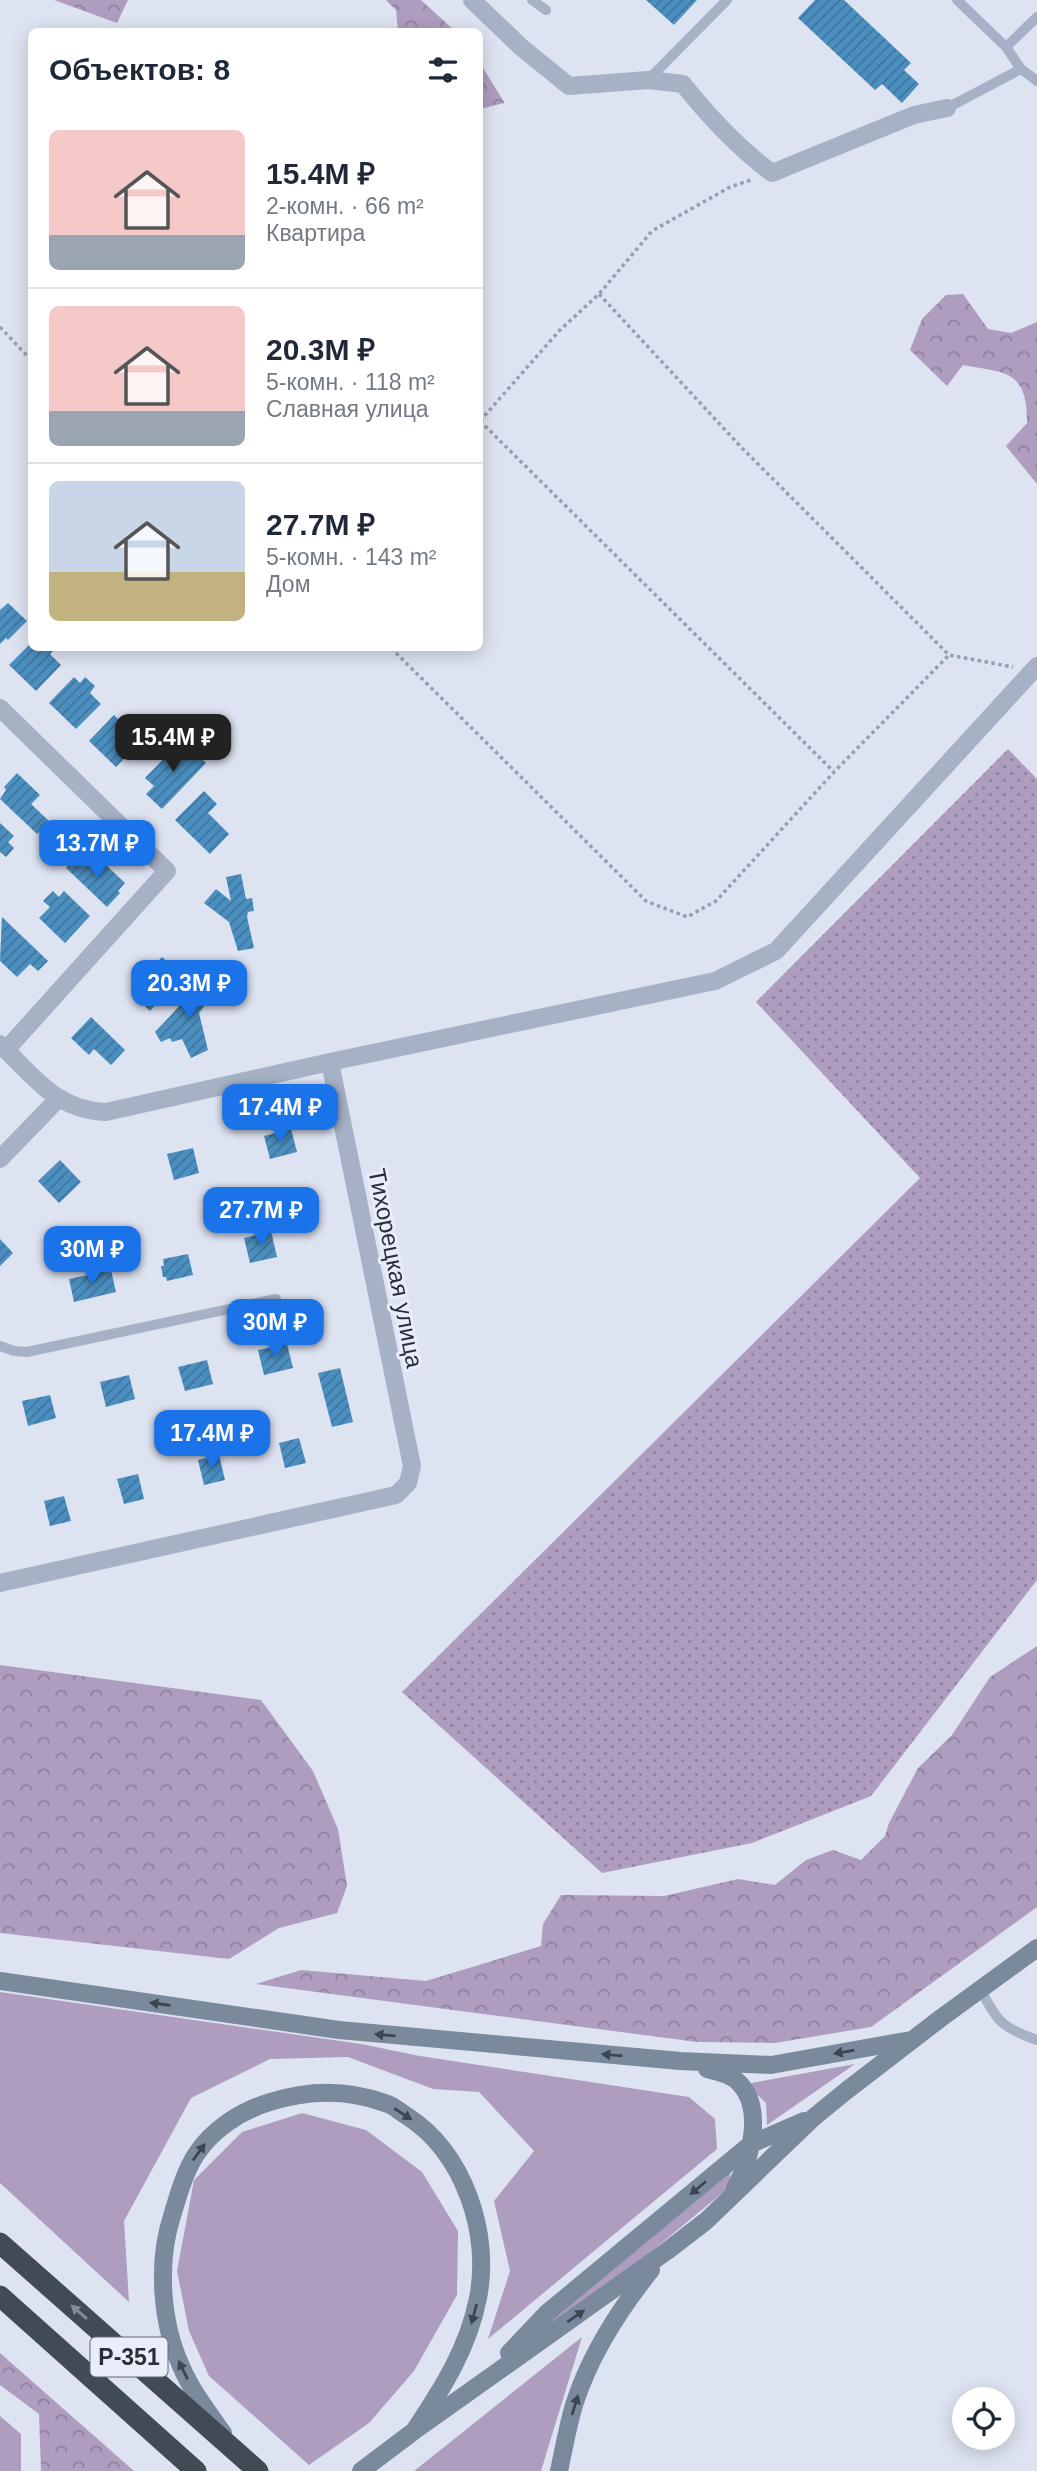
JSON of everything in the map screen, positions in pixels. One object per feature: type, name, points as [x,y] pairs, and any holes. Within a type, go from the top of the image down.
[{"type":"highway","name":"Р-351","points":[[0,2243],[258,2471]]},
{"type":"highway","name":"Р-351","points":[[0,2296],[196,2471]]},
{"type":"main road","points":[[361,2471],[667,2251],[727,2201],[813,2118],[911,2040],[1037,1948]]},
{"type":"main road","points":[[0,1981],[339,2030],[680,2061],[772,2065],[911,2040]]},
{"type":"main road","points":[[680,2061],[736,2079],[746,2092],[751,2106],[751,2144],[743,2174],[727,2201]]},
{"type":"main road","points":[[233,2448],[196,2395],[172,2343],[163,2278],[168,2228],[178,2195],[195,2157],[218,2129],[253,2107],[308,2092],[343,2093],[386,2103],[421,2125],[450,2158],[477,2218],[482,2261],[478,2298],[467,2338],[450,2377],[414,2431]]},
{"type":"main road","points":[[480,2384],[547,2313],[751,2144],[813,2118]]},
{"type":"main road","points":[[559,2471],[576,2402],[594,2356],[618,2312],[667,2251]]},
{"type":"street","points":[[472,0],[521,47],[569,86],[648,80],[683,84],[712,121],[742,150],[772,173],[914,115],[947,108]]},
{"type":"street","points":[[0,708],[167,871],[3,1047],[58,1099],[69,1105],[93,1112],[121,1111],[330,1062],[715,981],[776,951],[1033,671]]},
{"type":"street","name":"Тихорецкая улица","points":[[0,1583],[396,1495],[408,1483],[412,1466],[330,1062]]},
{"type":"street","points":[[0,1158],[58,1099]]},
{"type":"lane","points":[[533,0],[546,10]]},
{"type":"lane","points":[[648,80],[727,0]]},
{"type":"lane","points":[[957,0],[1006,47],[1021,69],[1037,81]]},
{"type":"lane","points":[[1006,47],[1037,17]]},
{"type":"lane","points":[[947,108],[1021,69]]},
{"type":"lane","points":[[0,1346],[14,1352],[27,1352],[276,1299]]},
{"type":"lane","points":[[981,1990],[992,2012],[1009,2030],[1037,2040]]},
{"type":"path","points":[[483,418],[559,331],[599,294],[652,231],[730,187],[772,173]]},
{"type":"path","points":[[599,294],[741,447],[949,656],[1033,671]]},
{"type":"path","points":[[0,327],[28,357]]},
{"type":"path","points":[[483,424],[834,772]]},
{"type":"path","points":[[394,651],[646,901],[687,917],[716,901],[834,772],[949,656]]},
{"type":"green space","points":[[54,0],[128,0],[117,23]]},
{"type":"green space","points":[[386,0],[421,0],[452,28],[398,28],[396,10]]},
{"type":"green space","points":[[483,68],[504,102],[483,108]]},
{"type":"green space","points":[[963,294],[988,329],[1011,333],[1037,322],[1037,484],[1006,446],[1027,423],[1026,406],[1019,384],[1003,373],[963,365],[947,386],[910,350],[922,319],[946,295]]},
{"type":"green space","points":[[1008,749],[1037,779],[1037,1580],[871,1796],[752,1843],[602,1873],[402,1692],[920,1178],[756,1002]]},
{"type":"green space","points":[[1037,1646],[1037,1907],[871,2027],[775,2043],[697,2042],[256,1984],[301,1970],[426,1981],[541,1946],[543,1924],[561,1895],[664,1896],[738,1879],[775,1885],[806,1860],[833,1850],[861,1860],[885,1836],[918,1768],[952,1735],[990,1677]]},
{"type":"green space","points":[[0,1665],[261,1700],[313,1771],[338,1829],[347,1886],[337,1913],[279,1928],[229,1959],[0,1933]]},
{"type":"green space","points":[[0,1992],[361,2044],[420,2056],[689,2097],[715,2119],[717,2149],[488,2339],[510,2271],[494,2201],[534,2151],[479,2092],[433,2089],[348,2057],[270,2059],[191,2098],[124,2221],[129,2302],[0,2183]]},
{"type":"green space","points":[[855,2064],[767,2125],[766,2103],[746,2084]]},
{"type":"green space","points":[[302,2113],[366,2130],[422,2172],[458,2231],[457,2295],[414,2371],[369,2423],[309,2465],[209,2376],[189,2331],[177,2271],[194,2180],[242,2132]]},
{"type":"green space","points":[[731,2172],[727,2189],[617,2280],[530,2338]]},
{"type":"green space","points":[[582,2337],[541,2471],[414,2471]]},
{"type":"green space","points":[[0,2353],[134,2471],[41,2471],[39,2414],[0,2385]]},
{"type":"green space","points":[[0,2416],[21,2434],[21,2471],[0,2471]]},
{"type":"building","points":[[646,0],[697,0],[674,25]]},
{"type":"building","points":[[815,0],[844,0],[911,63],[904,70],[919,84],[902,103],[882,84],[875,90],[798,18]]},
{"type":"building","points":[[8,603],[27,621],[8,640],[6,638],[0,644],[0,610]]},
{"type":"building","points":[[28,646],[28,651],[53,651],[50,654],[61,665],[36,691],[9,665]]},
{"type":"building","points":[[74,677],[80,683],[85,677],[95,686],[90,693],[101,704],[76,729],[49,703]]},
{"type":"building","points":[[114,715],[120,721],[125,715],[135,724],[129,730],[141,741],[116,767],[89,741]]},
{"type":"building","points":[[182,740],[206,763],[162,809],[146,794],[154,786],[145,778]]},
{"type":"building","points":[[17,773],[40,795],[31,804],[49,821],[37,834],[0,799],[6,790],[4,787]]},
{"type":"building","points":[[204,791],[217,804],[208,813],[229,834],[210,854],[175,820]]},
{"type":"building","points":[[0,823],[14,836],[8,842],[14,848],[6,857],[0,852]]},
{"type":"building","points":[[79,855],[96,872],[105,864],[125,883],[107,907],[66,868]]},
{"type":"building","points":[[241,874],[246,899],[252,898],[254,911],[248,912],[247,917],[254,948],[238,951],[229,922],[204,903],[216,889],[231,901],[226,877]]},
{"type":"building","points":[[53,891],[59,897],[64,891],[90,916],[65,943],[39,918],[50,907],[43,901]]},
{"type":"building","points":[[2,917],[48,961],[38,971],[30,964],[17,977],[0,961]]},
{"type":"building","points":[[162,957],[183,977],[150,1011],[135,997],[151,980],[145,974]]},
{"type":"building","points":[[207,977],[219,988],[199,1013],[208,1050],[191,1058],[182,1039],[172,1042],[170,1038],[161,1042],[155,1032]]},
{"type":"building","points":[[91,1017],[125,1050],[111,1065],[94,1049],[89,1055],[71,1038]]},
{"type":"building","points":[[291,1129],[297,1152],[270,1159],[264,1136]]},
{"type":"building","points":[[193,1148],[199,1173],[174,1180],[167,1154]]},
{"type":"building","points":[[60,1160],[81,1182],[59,1203],[38,1181]]},
{"type":"building","points":[[271,1231],[277,1257],[250,1263],[244,1238]]},
{"type":"building","points":[[0,1239],[13,1253],[0,1266]]},
{"type":"building","points":[[188,1254],[193,1275],[167,1281],[166,1277],[163,1277],[161,1266],[164,1266],[163,1259]]},
{"type":"building","points":[[111,1270],[116,1292],[74,1302],[69,1279]]},
{"type":"building","points":[[287,1344],[293,1368],[264,1375],[258,1350]]},
{"type":"building","points":[[207,1360],[213,1384],[185,1391],[178,1367]]},
{"type":"building","points":[[340,1368],[353,1422],[332,1427],[318,1373]]},
{"type":"building","points":[[129,1375],[135,1399],[106,1407],[100,1382]]},
{"type":"building","points":[[50,1395],[56,1418],[28,1426],[22,1401]]},
{"type":"building","points":[[299,1438],[306,1463],[285,1468],[279,1443]]},
{"type":"building","points":[[219,1455],[225,1480],[204,1485],[198,1460]]},
{"type":"building","points":[[138,1474],[144,1499],[124,1504],[117,1479]]},
{"type":"building","points":[[64,1496],[71,1521],[50,1526],[44,1501]]}]
